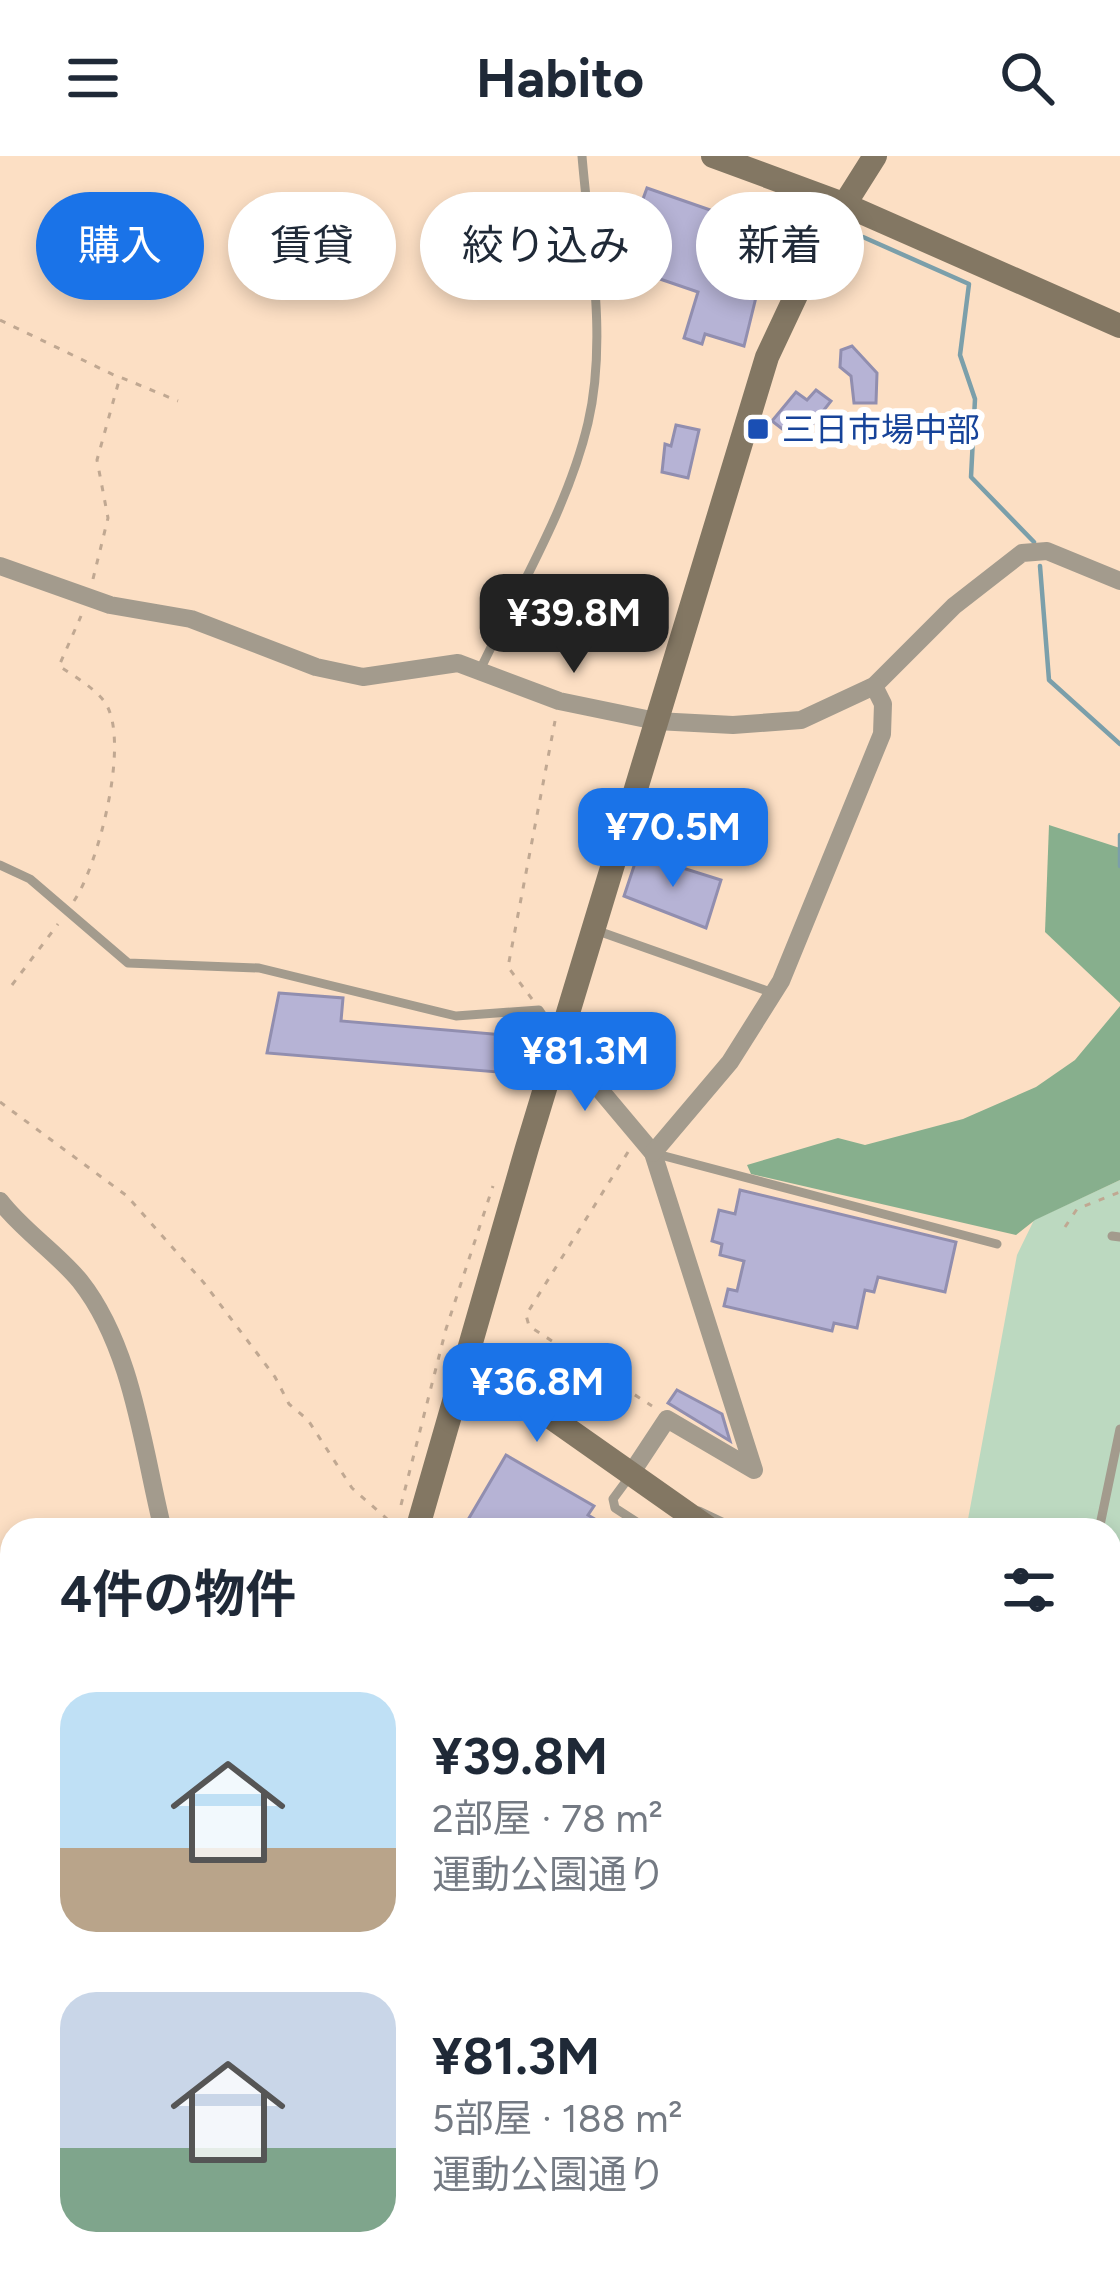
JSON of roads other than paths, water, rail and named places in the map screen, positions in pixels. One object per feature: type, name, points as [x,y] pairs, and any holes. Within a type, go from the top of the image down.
[{"type":"street","points":[[713,156],[810,192]]},
{"type":"street","points":[[851,192],[874,156]]},
{"type":"street","points":[[864,213],[1120,326]]},
{"type":"street","points":[[407,1518],[463,1381],[559,1040],[767,357],[795,300]]},
{"type":"street","points":[[0,566],[88,598],[191,620],[316,667],[363,677],[458,663],[559,700],[656,721],[733,724],[801,720],[874,686],[954,606],[1022,554],[1047,551],[1120,581]]},
{"type":"street","points":[[653,1153],[730,1061],[773,993],[871,769],[882,734],[883,704],[874,686]]},
{"type":"street","points":[[559,1040],[653,1153],[754,1470],[667,1420],[630,1475]]},
{"type":"street","points":[[0,1202],[80,1281],[104,1320],[128,1384],[160,1518]]},
{"type":"street","points":[[463,1381],[549,1416],[693,1518]]},
{"type":"lane","points":[[481,668],[573,472],[589,422],[595,376],[594,308],[582,156]]},
{"type":"lane","points":[[0,865],[30,879],[128,963],[259,968],[456,1016],[539,1010],[559,1040]]},
{"type":"lane","points":[[593,930],[773,993]]},
{"type":"lane","points":[[653,1153],[997,1244]]},
{"type":"lane","points":[[1102,1518],[1120,1430]]},
{"type":"lane","points":[[630,1475],[613,1499],[616,1508],[631,1518]]},
{"type":"lane","points":[[670,1503],[721,1518]]},
{"type":"waterway","points":[[864,237],[969,284],[960,355],[975,399],[971,477],[1034,542]]},
{"type":"waterway","points":[[1040,566],[1049,680],[1120,744]]},
{"type":"waterway","points":[[1120,835],[1120,866]]},
{"type":"place","name":"三日市場中部","points":[[758,429]]}]
